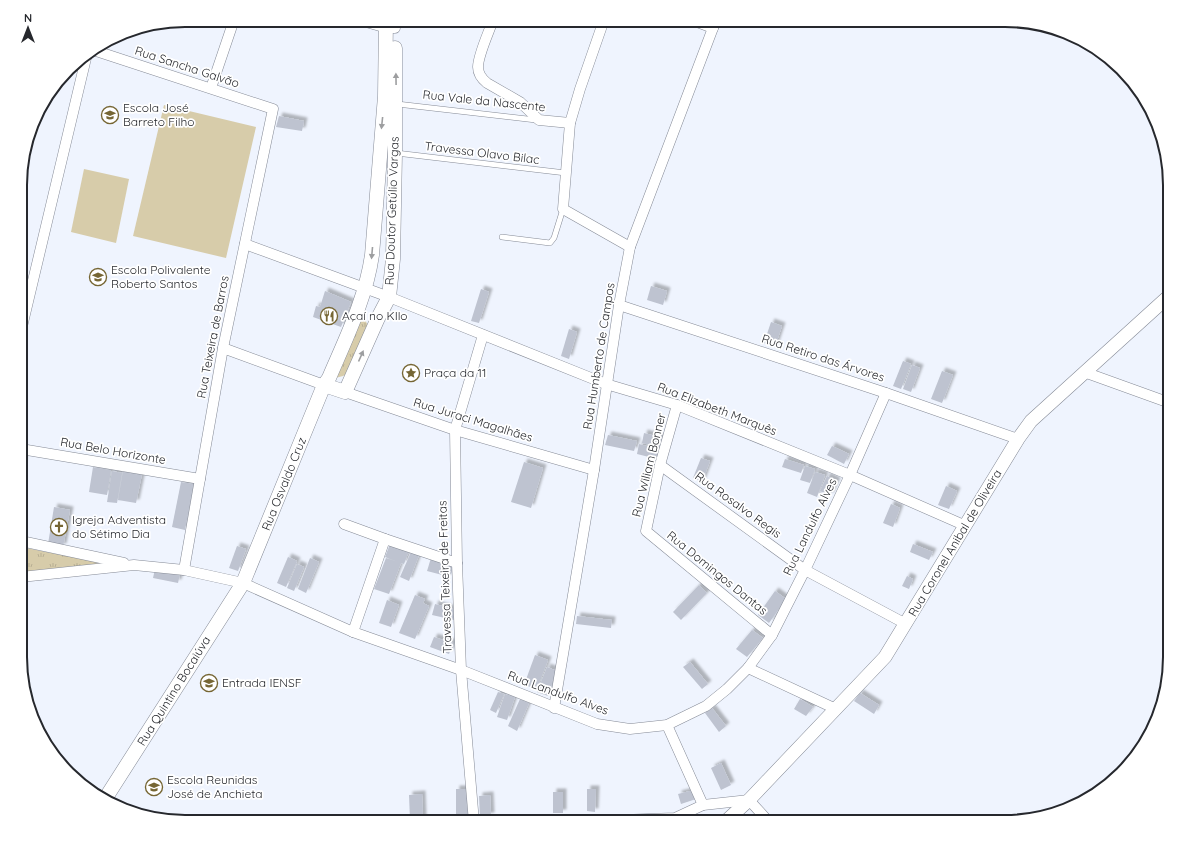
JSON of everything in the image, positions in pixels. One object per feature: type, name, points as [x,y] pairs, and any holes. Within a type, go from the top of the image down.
[{"type":"main road","name":"Rua Doutor Getúlio Vargas","points":[[347,388],[389,297],[393,259],[396,104],[391,27]]},
{"type":"main road","name":"Rua Doutor Getúlio Vargas","points":[[327,381],[368,281],[372,255],[391,27]]},
{"type":"main road","points":[[358,308],[378,318]]},
{"type":"main road","points":[[327,381],[347,388]]},
{"type":"main road","name":"Rua Osvaldo Cruz","points":[[243,584],[327,381]]},
{"type":"main road","name":"Rua Quintino Bocaiúva","points":[[108,795],[243,584]]},
{"type":"street","points":[[211,88],[232,27]]},
{"type":"street","points":[[490,27],[479,59],[478,67],[480,74],[487,83],[520,102],[539,120]]},
{"type":"street","points":[[602,27],[570,123],[563,209],[630,247]]},
{"type":"street","name":"Rua Humberto de Campos","points":[[554,708],[594,470],[619,305],[630,247],[713,27]]},
{"type":"street","name":"Rua Sancha Galvão","points":[[100,52],[273,109]]},
{"type":"street","points":[[27,306],[85,63]]},
{"type":"street","name":"Rua Teixeira de Barros","points":[[184,570],[223,348],[273,109]]},
{"type":"street","name":"Rua Vale da Nascente","points":[[539,120],[570,123]]},
{"type":"street","name":"Rua Elizabeth Marquês","points":[[245,244],[389,297],[606,384],[677,405],[850,475],[966,526]]},
{"type":"street","name":"Rua Coronel Anibal de Oliveira","points":[[733,815],[749,800],[885,657],[1018,439],[1031,421],[1163,301]]},
{"type":"street","name":"Rua Retiro das Árvores","points":[[619,305],[886,393],[1018,439]]},
{"type":"street","name":"Travessa Teixeira de Freitas","points":[[473,815],[461,670],[457,563],[455,430],[482,335]]},
{"type":"street","points":[[223,348],[327,381]]},
{"type":"street","points":[[1084,372],[1163,400]]},
{"type":"street","name":"Rua Juraci Magalhães","points":[[347,388],[455,430],[594,470]]},
{"type":"street","name":"Rua Landulfo Alves","points":[[134,564],[184,570],[243,584],[352,632],[461,670],[597,724],[630,729],[667,725],[706,706],[726,689],[748,668],[772,635],[850,475],[886,393]]},
{"type":"street","name":"Rua Wiliam Bonner","points":[[646,531],[660,465],[677,405]]},
{"type":"street","name":"Rua Belo Horizonte","points":[[27,450],[200,479]]},
{"type":"street","name":"Rua Rosalvo Regis","points":[[660,465],[805,570],[906,624]]},
{"type":"street","points":[[344,524],[457,563]]},
{"type":"street","name":"Rua Domingos Dantas","points":[[646,531],[772,635]]},
{"type":"street","points":[[352,632],[385,539]]},
{"type":"street","points":[[27,542],[134,564]]},
{"type":"street","points":[[27,576],[134,564]]},
{"type":"street","points":[[748,668],[836,709]]},
{"type":"street","points":[[667,725],[703,805]]},
{"type":"street","points":[[681,815],[703,805],[749,800],[763,815]]},
{"type":"lane","name":"Rua Vale da Nascente","points":[[396,104],[539,120]]},
{"type":"lane","name":"Travessa Olavo Bilac","points":[[395,153],[566,173]]},
{"type":"lane","points":[[502,237],[550,243],[554,238],[563,209]]},
{"type":"green space","points":[[164,105],[256,127],[226,258],[133,236]]},
{"type":"green space","points":[[84,169],[129,179],[116,243],[71,232]]},
{"type":"green space","points":[[363,314],[367,324],[367,329],[348,373],[335,378]]},
{"type":"green space","points":[[27,548],[104,563],[27,572]]},
{"type":"building","points":[[279,116],[304,121],[302,131],[276,127]]},
{"type":"building","points":[[651,286],[667,291],[663,305],[647,300]]},
{"type":"building","points":[[481,289],[489,292],[479,323],[471,321]]},
{"type":"building","points":[[325,291],[351,302],[341,327],[313,317],[316,306],[320,307]]},
{"type":"building","points":[[771,322],[782,326],[775,347],[764,343]]},
{"type":"building","points":[[569,329],[577,332],[569,359],[561,356]]},
{"type":"building","points":[[903,361],[911,364],[901,389],[893,386]]},
{"type":"building","points":[[912,365],[920,368],[911,392],[903,389]]},
{"type":"building","points":[[942,371],[953,375],[942,403],[931,399]]},
{"type":"building","points":[[644,433],[663,438],[660,447],[642,443]]},
{"type":"building","points":[[608,435],[637,441],[634,451],[605,445]]},
{"type":"building","points":[[639,444],[659,449],[657,459],[637,454]]},
{"type":"building","points":[[832,446],[849,454],[844,464],[827,455]]},
{"type":"building","points":[[701,458],[710,461],[702,482],[693,478]]},
{"type":"building","points":[[785,459],[804,465],[801,473],[782,467]]},
{"type":"building","points":[[524,462],[543,468],[531,508],[511,502]]},
{"type":"building","points":[[805,466],[815,469],[810,483],[800,480]]},
{"type":"building","points":[[93,467],[111,470],[107,495],[89,492]]},
{"type":"building","points":[[112,471],[122,473],[117,503],[107,502]]},
{"type":"building","points":[[123,471],[142,474],[136,503],[118,500]]},
{"type":"building","points":[[815,472],[825,475],[817,497],[807,493]]},
{"type":"building","points":[[827,476],[837,481],[830,496],[820,491]]},
{"type":"building","points":[[181,482],[194,484],[185,530],[172,527]]},
{"type":"building","points":[[946,486],[957,491],[949,509],[938,505]]},
{"type":"building","points":[[891,504],[900,508],[893,527],[883,523]]},
{"type":"building","name":"Igreja Adventista do Sétimo Dia","points":[[54,507],[70,510],[63,547],[48,544]]},
{"type":"building","points":[[390,544],[409,551],[404,564],[401,563],[389,594],[374,589],[386,558],[398,562],[385,557]]},
{"type":"building","points":[[913,544],[933,552],[929,560],[910,552]]},
{"type":"building","points":[[237,546],[246,549],[238,571],[229,568]]},
{"type":"building","points":[[411,552],[419,555],[409,581],[400,577]]},
{"type":"building","points":[[288,557],[297,561],[286,587],[277,583]]},
{"type":"building","points":[[310,558],[319,562],[306,593],[298,589]]},
{"type":"building","points":[[431,558],[454,564],[450,577],[427,571]]},
{"type":"building","points":[[297,564],[304,567],[294,591],[287,588]]},
{"type":"building","points":[[155,569],[180,574],[178,583],[153,578]]},
{"type":"building","points":[[907,576],[913,579],[909,589],[902,586]]},
{"type":"building","points":[[699,585],[707,593],[681,620],[673,612]]},
{"type":"building","points":[[775,591],[786,599],[769,623],[758,615]]},
{"type":"building","points":[[415,595],[425,599],[423,603],[429,606],[415,639],[399,633]]},
{"type":"building","points":[[387,600],[399,605],[391,627],[379,623]]},
{"type":"building","points":[[435,604],[456,610],[454,620],[432,615]]},
{"type":"building","points":[[577,616],[612,620],[611,628],[576,624]]},
{"type":"building","points":[[752,630],[763,638],[747,657],[736,649]]},
{"type":"building","points":[[434,637],[453,643],[449,654],[430,647]]},
{"type":"building","points":[[535,655],[548,660],[537,689],[524,685]]},
{"type":"building","points":[[690,662],[708,684],[702,689],[683,667]]},
{"type":"building","points":[[547,667],[557,671],[548,696],[537,692]]},
{"type":"building","points":[[498,692],[504,694],[496,713],[490,710]]},
{"type":"building","points":[[860,693],[879,705],[874,714],[854,701]]},
{"type":"building","points":[[505,694],[515,697],[507,720],[497,717]]},
{"type":"building","points":[[520,699],[529,703],[517,731],[508,726]]},
{"type":"building","points":[[800,699],[813,707],[806,716],[794,709]]},
{"type":"building","points":[[712,708],[726,726],[719,732],[705,713]]},
{"type":"building","points":[[721,763],[731,785],[721,790],[711,768]]},
{"type":"building","points":[[456,789],[467,789],[468,815],[456,815]]},
{"type":"building","points":[[587,789],[596,789],[595,812],[587,811]]},
{"type":"building","points":[[694,790],[696,799],[681,804],[678,794]]},
{"type":"building","points":[[553,792],[563,792],[563,813],[553,813]]},
{"type":"building","points":[[422,794],[423,815],[410,815],[409,795]]},
{"type":"building","points":[[490,795],[491,815],[480,815],[479,796]]},
{"type":"place","name":"Escola José Barreto Filho","points":[[110,115]]},
{"type":"place","name":"Escola Polivalente Roberto Santos","points":[[98,277]]},
{"type":"place","name":"Açaí no KIlo","points":[[329,316]]},
{"type":"place","name":"Praça da 11","points":[[411,373]]},
{"type":"place","name":"Igreja Adventista do Sétimo Dia","points":[[59,527]]},
{"type":"place","name":"Entrada IENSF","points":[[209,683]]},
{"type":"place","name":"Escola Reunidas José de Anchieta","points":[[154,787]]}]
